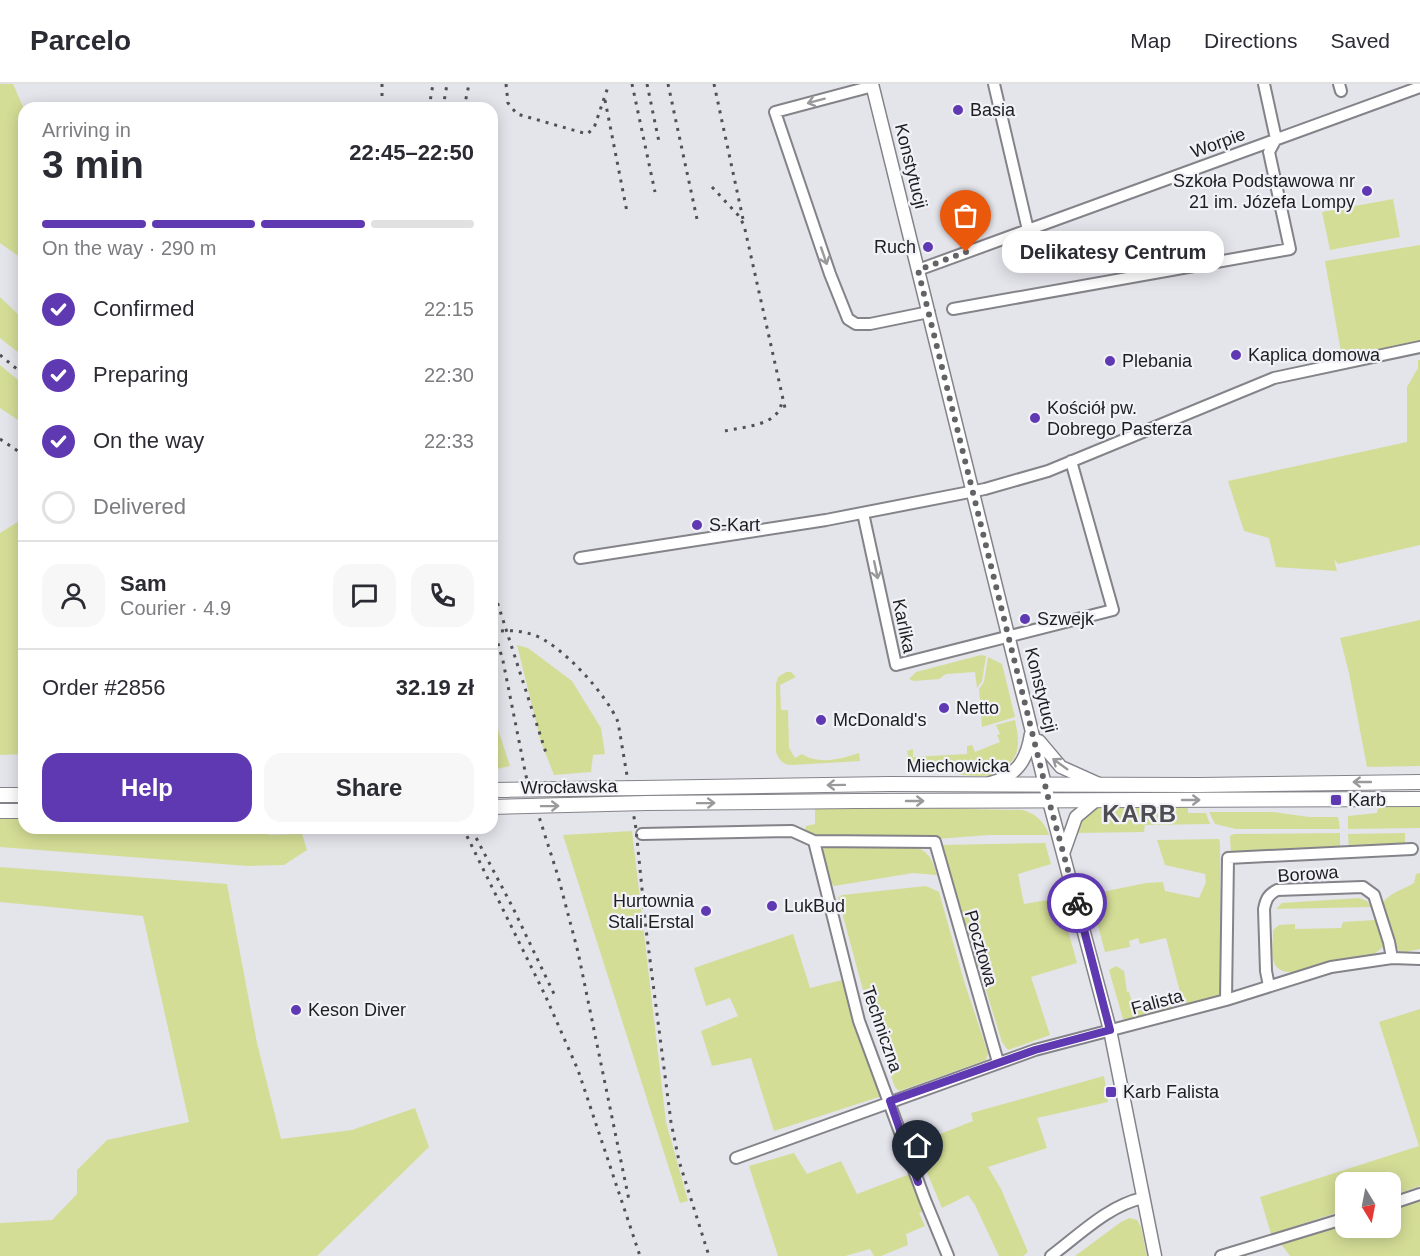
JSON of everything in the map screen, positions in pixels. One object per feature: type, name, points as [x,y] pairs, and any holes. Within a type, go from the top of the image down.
[{"type":"main road","name":"Miechowicka","points":[[640,788],[1420,782]]},
{"type":"main road","name":"Wrocławska","points":[[498,790],[640,788]]},
{"type":"main road","points":[[0,795],[18,795]]},
{"type":"main road","name":"Miechowicka","points":[[647,803],[1420,799]]},
{"type":"main road","name":"Wrocławska","points":[[498,807],[647,803]]},
{"type":"main road","points":[[0,811],[18,811]]},
{"type":"street","points":[[994,84],[1028,230]]},
{"type":"street","points":[[953,309],[1290,249],[1269,152],[1276,139],[1264,84]]},
{"type":"street","points":[[873,85],[774,112],[830,274],[848,319],[856,324],[870,324],[929,312]]},
{"type":"street","name":"Konstytucji","points":[[873,85],[1049,801],[1110,1030],[1155,1256]]},
{"type":"street","name":"Worpie","points":[[918,270],[1420,87]]},
{"type":"street","points":[[580,558],[863,513],[974,492],[1048,471],[1274,378],[1420,346]]},
{"type":"street","name":"Karlika","points":[[863,513],[896,665],[1010,637],[1113,610],[1071,461]]},
{"type":"street","points":[[982,784],[1007,777],[1019,768],[1029,747],[1032,730]]},
{"type":"street","points":[[1032,730],[1042,747],[1061,767],[1100,784]]},
{"type":"street","points":[[1064,851],[1076,818],[1095,801]]},
{"type":"street","points":[[642,834],[792,831],[814,841]]},
{"type":"street","name":"Pocztowa","points":[[814,841],[935,842],[998,1062]]},
{"type":"street","name":"Techniczna","points":[[814,841],[859,1021],[948,1256]]},
{"type":"street","points":[[1226,1000],[1228,858],[1412,849]]},
{"type":"street","name":"Borowa","points":[[1269,986],[1265,964],[1264,909],[1266,899],[1277,890],[1363,887],[1374,895],[1392,958]]},
{"type":"street","name":"Falista","points":[[736,1158],[998,1062],[1071,1039],[1226,1000],[1331,967],[1392,958],[1419,962]]},
{"type":"street","points":[[1401,1200],[1420,1194]]},
{"type":"street","points":[[1051,1256],[1113,1210],[1128,1201],[1143,1198]]},
{"type":"street","points":[[1221,1256],[1335,1221]]},
{"type":"green space","points":[[0,84],[13,84],[21,102],[18,102],[18,256],[0,243]]},
{"type":"green space","points":[[1393,199],[1400,237],[1330,250],[1322,212]]},
{"type":"green space","points":[[1420,245],[1420,341],[1342,358],[1325,261]]},
{"type":"green space","points":[[0,297],[18,314],[18,352],[0,338]]},
{"type":"green space","points":[[1418,360],[1420,360],[1420,545],[1338,564],[1334,559],[1337,571],[1276,567],[1269,538],[1244,531],[1228,481],[1407,442],[1407,387],[1418,368]]},
{"type":"green space","points":[[0,365],[18,380],[18,420],[0,408]]},
{"type":"green space","points":[[18,522],[18,754],[0,755],[0,533]]},
{"type":"green space","points":[[1420,620],[1420,766],[1367,767],[1340,638]]},
{"type":"green space","points":[[517,645],[528,648],[572,681],[601,728],[605,754],[593,755],[591,772],[554,775],[541,742]]},
{"type":"green space","points":[[981,655],[986,656],[982,681],[977,688],[975,672],[946,674],[939,679],[914,681],[909,679],[916,672]]},
{"type":"green space","points":[[988,657],[1002,664],[1015,717],[982,727],[979,689],[984,682]]},
{"type":"green space","points":[[791,672],[796,677],[780,685],[781,710],[788,710],[789,748],[795,758],[802,754],[815,759],[830,760],[859,753],[860,761],[792,765],[780,760],[776,752],[776,684],[778,677]]},
{"type":"green space","points":[[1015,720],[1018,747],[1013,759],[1003,769],[1004,772],[970,776],[910,763],[907,751],[913,749],[913,757],[967,754],[967,746],[972,745],[975,752],[1000,742],[997,735],[1000,734],[996,725]]},
{"type":"green space","points":[[498,729],[510,766],[498,769]]},
{"type":"green space","points":[[1420,804],[1420,828],[1348,829],[1348,816],[1377,813],[1379,805]]},
{"type":"green space","points":[[1188,805],[1188,813],[1206,813],[1210,824],[1145,825],[1144,832],[1075,833],[1085,817],[1100,807]]},
{"type":"green space","points":[[815,806],[1023,810],[1039,819],[1049,835],[989,835],[937,839],[817,838],[805,832],[806,826],[815,824]]},
{"type":"green space","points":[[1209,812],[1273,812],[1309,817],[1338,817],[1340,829],[1236,829],[1215,824]]},
{"type":"green space","points":[[0,817],[18,817],[18,834],[302,834],[307,850],[284,865],[248,866],[0,847]]},
{"type":"green space","points":[[632,831],[666,1122],[688,1201],[680,1203],[563,835]]},
{"type":"green space","points":[[1340,833],[1340,849],[1231,855],[1230,836],[1234,834]]},
{"type":"green space","points":[[1405,833],[1405,845],[1365,846],[1349,849],[1348,834]]},
{"type":"green space","points":[[1219,839],[1221,997],[1188,1005],[1181,996],[1166,938],[1140,944],[1138,938],[1129,941],[1130,947],[1105,952],[1090,896],[1146,883],[1163,882],[1165,891],[1199,898],[1206,882],[1205,874],[1165,865],[1157,840]]},
{"type":"green space","points":[[1045,843],[1051,864],[1018,874],[1024,904],[1059,898],[1077,963],[1031,977],[1050,1035],[1008,1050],[1002,1042],[941,845]]},
{"type":"green space","points":[[916,846],[930,858],[937,875],[913,873],[834,886],[829,880],[821,852],[825,848]]},
{"type":"green space","points":[[0,867],[227,884],[257,1043],[281,1139],[352,1130],[415,1108],[429,1147],[317,1256],[0,1256],[0,1223],[52,1220],[77,1194],[77,1170],[107,1140],[189,1122],[143,916],[0,902]]},
{"type":"green space","points":[[1420,873],[1420,949],[1399,951],[1385,917],[1383,904],[1391,895],[1414,883],[1416,874]]},
{"type":"green space","points":[[926,886],[939,892],[964,981],[988,1053],[986,1060],[899,1091],[895,1087],[872,1023],[838,898],[842,895]]},
{"type":"green space","points":[[1359,898],[1367,901],[1371,907],[1276,909],[1282,903]]},
{"type":"green space","points":[[1375,920],[1383,937],[1383,947],[1373,955],[1294,972],[1279,969],[1275,965],[1272,953],[1273,930],[1279,925],[1295,924],[1295,929],[1341,928],[1343,922]]},
{"type":"green space","points":[[793,934],[810,988],[842,980],[860,1038],[882,1096],[774,1131],[751,1058],[712,1066],[701,1031],[738,1016],[730,998],[706,1006],[694,968]]},
{"type":"green space","points":[[1116,966],[1124,971],[1127,992],[1129,992],[1134,1009],[1171,999],[1172,1006],[1166,1010],[1123,1019],[1109,970]]},
{"type":"green space","points":[[1420,1009],[1420,1186],[1401,1193],[1401,1172],[1338,1172],[1419,1146],[1379,1022]]},
{"type":"green space","points":[[1104,1076],[1108,1102],[1037,1118],[1047,1148],[988,1167],[1001,1189],[1028,1252],[1023,1256],[999,1256],[968,1195],[942,1208],[915,1144],[973,1121],[971,1113]]},
{"type":"green space","points":[[794,1153],[807,1174],[841,1161],[857,1194],[910,1174],[925,1211],[919,1213],[925,1226],[906,1234],[908,1245],[881,1256],[874,1256],[870,1249],[845,1256],[778,1256],[749,1166]]},
{"type":"green space","points":[[1335,1173],[1335,1213],[1271,1234],[1260,1197]]},
{"type":"green space","points":[[1420,1201],[1420,1256],[1290,1256],[1281,1244],[1335,1227],[1335,1238],[1401,1238],[1401,1207]]},
{"type":"green space","points":[[1129,1218],[1137,1220],[1141,1227],[1147,1256],[1075,1256],[1121,1222]]},
{"type":"railway","points":[[382,84],[382,102]]},
{"type":"railway","points":[[430,102],[433,84]]},
{"type":"railway","points":[[444,102],[447,84]]},
{"type":"railway","points":[[465,102],[469,84]]},
{"type":"railway","points":[[506,84],[508,103],[517,114],[587,134],[594,128],[609,84]]},
{"type":"railway","points":[[632,84],[655,192]]},
{"type":"railway","points":[[647,84],[659,142]]},
{"type":"railway","points":[[668,84],[697,219]]},
{"type":"railway","points":[[714,84],[743,219]]},
{"type":"railway","points":[[605,100],[627,212]]},
{"type":"railway","points":[[712,187],[738,215],[744,225],[785,408]]},
{"type":"railway","points":[[0,355],[18,370]]},
{"type":"railway","points":[[725,431],[769,420],[776,415],[782,399]]},
{"type":"railway","points":[[0,439],[18,451]]},
{"type":"railway","points":[[498,605],[547,756]]},
{"type":"railway","points":[[498,631],[529,633],[557,649],[594,685],[618,722],[636,829],[646,929],[671,1122],[679,1161],[709,1256]]},
{"type":"railway","points":[[498,644],[526,776],[558,876],[578,952],[629,1200]]},
{"type":"railway","points":[[466,834],[545,995],[578,1070],[640,1256]]},
{"type":"railway","points":[[474,834],[555,996]]},
{"type":"way so far","points":[[966,252],[918,270],[1049,801],[1077,903]]},
{"type":"place","name":"Basia","points":[[958,110]]},
{"type":"place","name":"Szkoła Podstawowa nr 21 im. Józefa Lompy","points":[[1367,191]]},
{"type":"place","name":"Ruch","points":[[928,247]]},
{"type":"place","name":"Delikatesy Centrum","points":[[966,252]]},
{"type":"place","name":"Kaplica domowa","points":[[1236,355]]},
{"type":"place","name":"Plebania","points":[[1110,361]]},
{"type":"place","name":"Kościół pw. Dobrego Pasterza","points":[[1035,418]]},
{"type":"place","name":"S-Kart","points":[[697,525]]},
{"type":"place","name":"Szwejk","points":[[1025,619]]},
{"type":"place","name":"Netto","points":[[944,708]]},
{"type":"place","name":"McDonald's","points":[[821,720]]},
{"type":"place","name":"Karb","points":[[1336,800]]},
{"type":"place","name":"LukBud","points":[[772,906]]},
{"type":"place","name":"Hurtownia Stali Erstal","points":[[706,911]]},
{"type":"place","name":"Keson Diver","points":[[296,1010]]},
{"type":"place","name":"Karb Falista","points":[[1111,1092]]},
{"type":"district","name":"KARB","points":[[1140,814]]},
{"type":"route","points":[[918,1182],[890,1101],[1035,1050],[1110,1030],[1077,903]]}]
